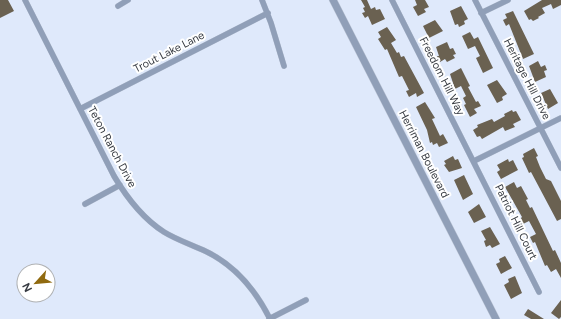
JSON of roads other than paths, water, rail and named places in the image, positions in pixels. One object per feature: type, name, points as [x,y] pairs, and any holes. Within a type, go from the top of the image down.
[{"type":"street","name":"Teton Ranch Drive","points":[[25,0],[120,185],[134,206],[164,232],[203,250],[228,264],[254,292],[269,319]]},
{"type":"street","points":[[118,6],[128,0]]},
{"type":"street","points":[[262,0],[268,13],[284,66]]},
{"type":"street","name":"Herriman Boulevard","points":[[333,0],[496,319]]},
{"type":"street","name":"Freedom Hill Way","points":[[392,0],[474,161]]},
{"type":"street","name":"Heritage Hill Drive","points":[[475,0],[561,168]]},
{"type":"street","points":[[481,13],[508,0]]},
{"type":"street","name":"Trout Lake Lane","points":[[80,109],[268,13]]},
{"type":"street","points":[[474,161],[561,118]]},
{"type":"street","name":"Patriot Hill Court","points":[[474,161],[539,292]]},
{"type":"street","points":[[85,204],[120,185]]},
{"type":"street","points":[[269,319],[306,300]]}]
